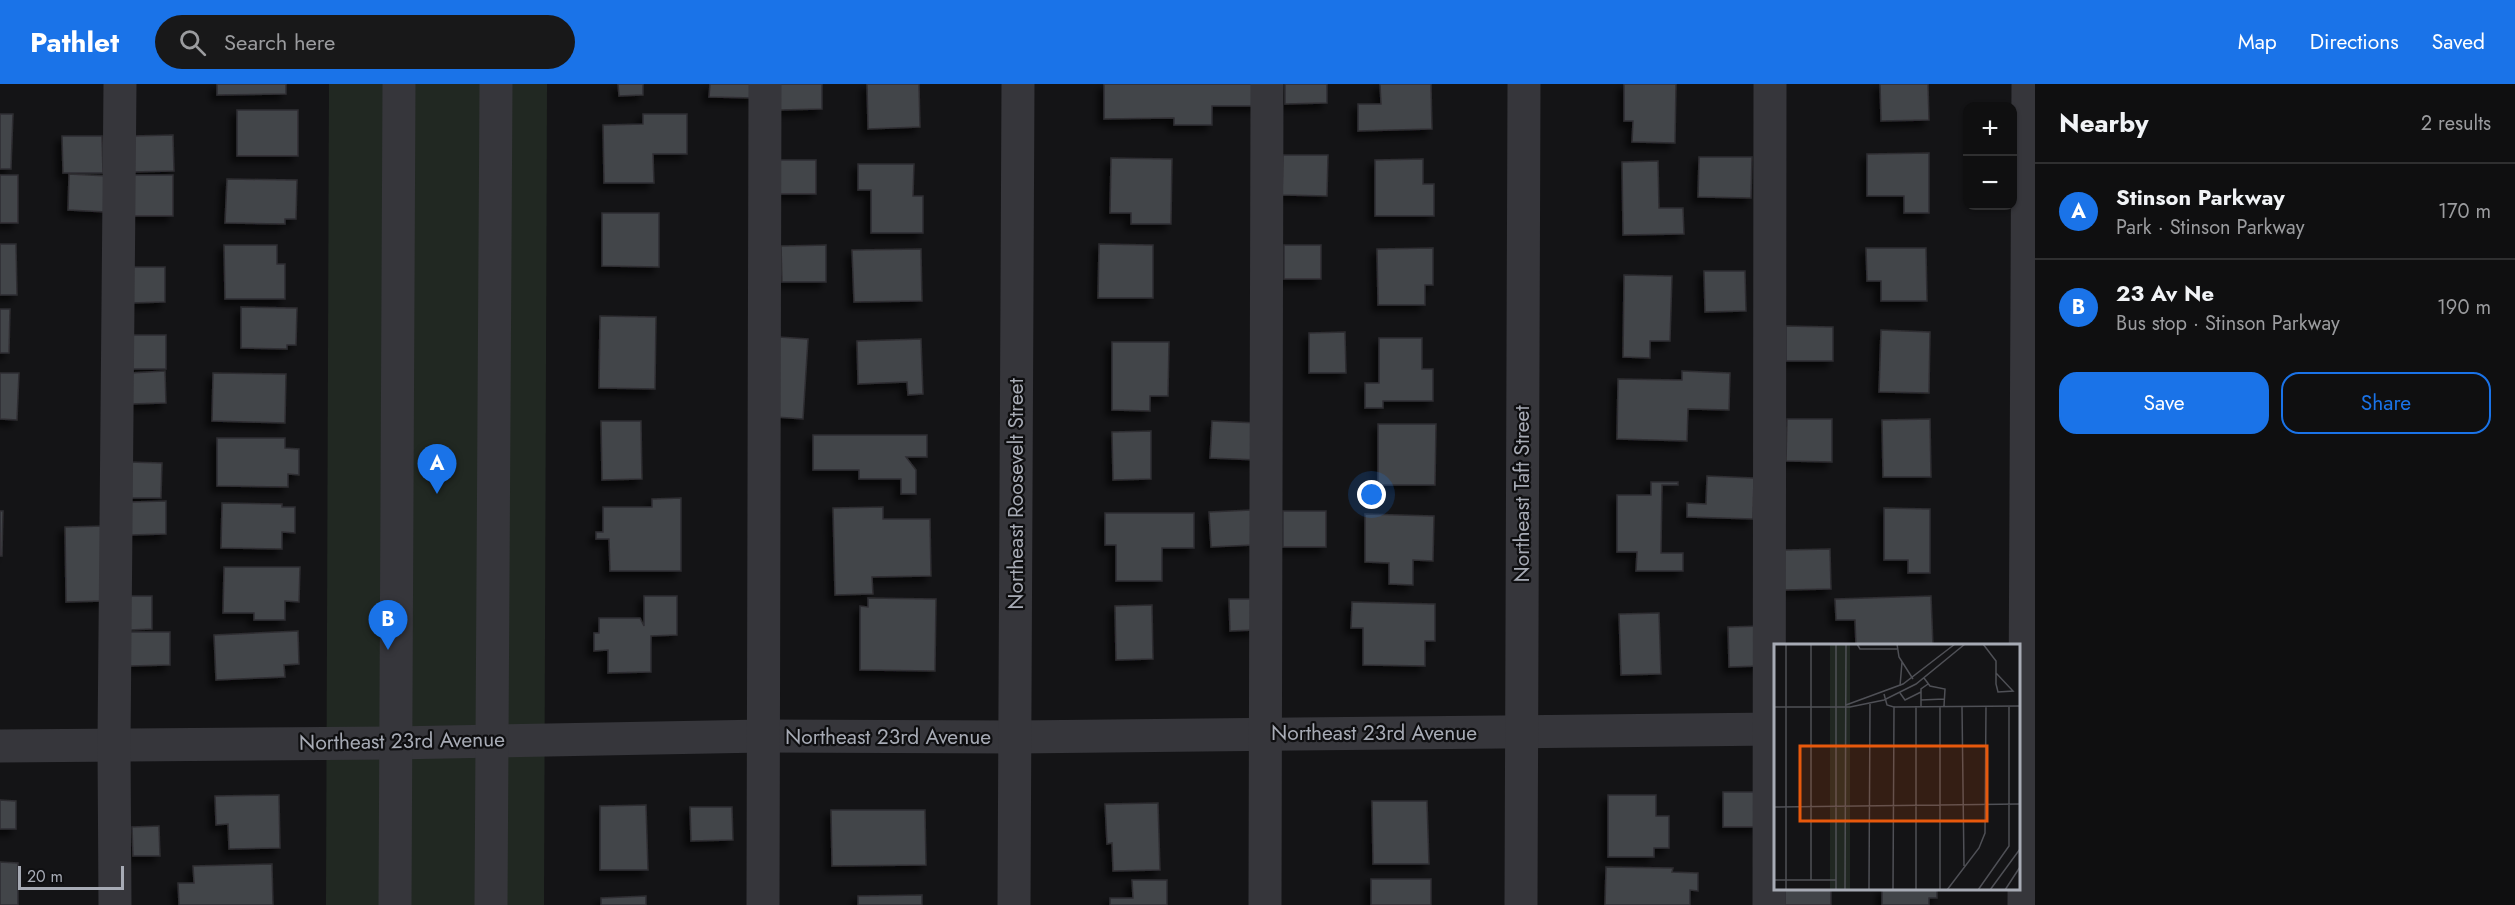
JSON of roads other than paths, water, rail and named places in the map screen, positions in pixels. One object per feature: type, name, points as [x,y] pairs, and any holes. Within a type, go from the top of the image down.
[{"type":"street","points":[[115,905],[114,744],[120,84]]},
{"type":"street","points":[[394,905],[399,84]]},
{"type":"street","points":[[491,905],[496,84]]},
{"type":"street","points":[[763,905],[765,84]]},
{"type":"street","name":"Northeast Roosevelt Street","points":[[1014,905],[1018,84]]},
{"type":"street","points":[[1265,905],[1268,84]]},
{"type":"street","name":"Northeast Taft Street","points":[[1521,905],[1524,84]]},
{"type":"street","points":[[1768,905],[1773,729],[1770,84]]},
{"type":"street","points":[[2025,905],[2028,84]]},
{"type":"street","name":"Northeast 23rd Avenue","points":[[0,746],[395,744],[764,736],[1015,737],[1773,729]]},
{"type":"place","name":"Stinson Parkway","points":[[437,494]]},
{"type":"place","name":"23 Av Ne","points":[[388,650]]}]
